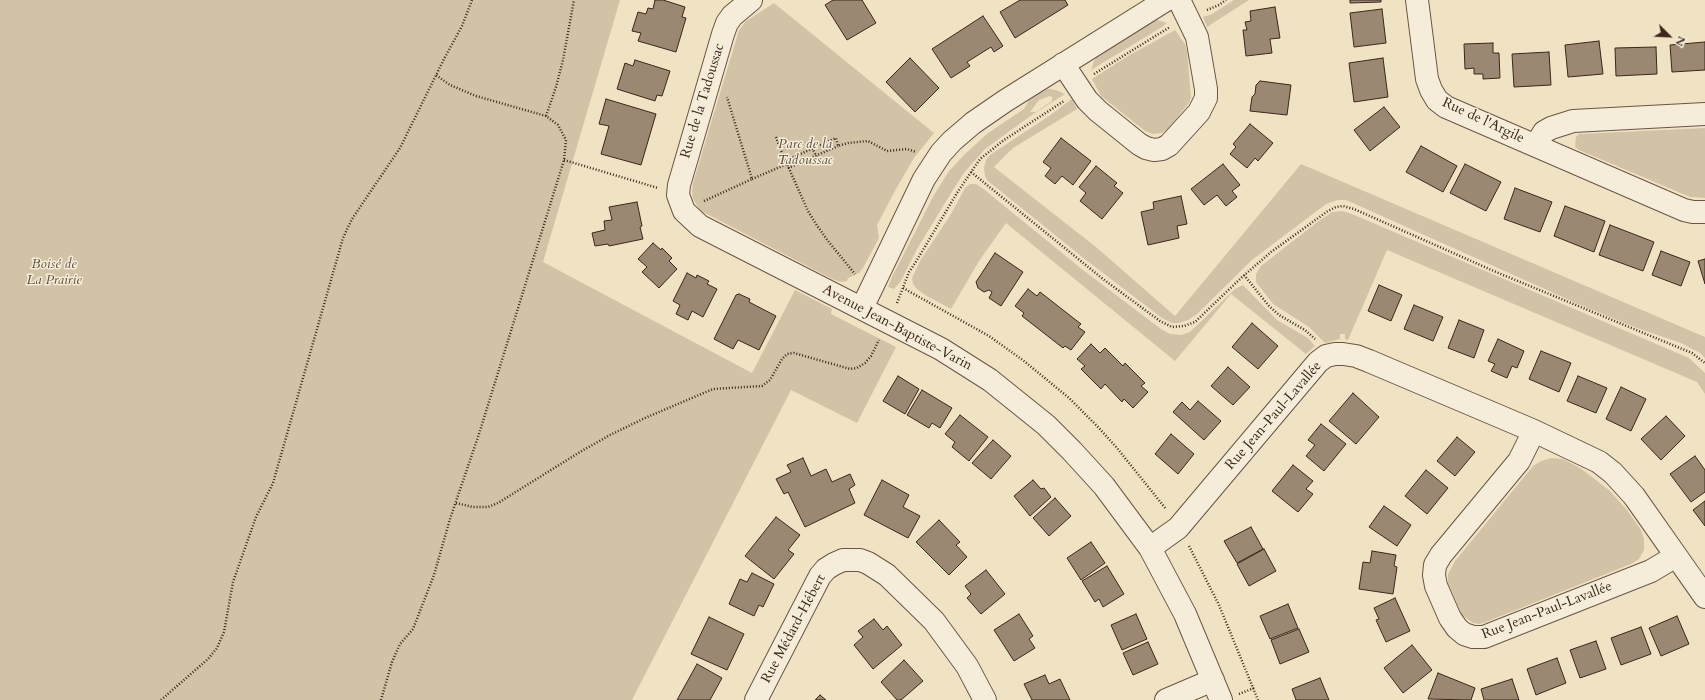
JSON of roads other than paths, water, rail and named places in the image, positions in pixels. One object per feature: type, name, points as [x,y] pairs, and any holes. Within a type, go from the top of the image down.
[{"type":"street","name":"Rue de la Tadoussac","points":[[684,211],[678,195],[679,184],[723,34],[727,23],[732,16],[751,0]]},
{"type":"street","points":[[862,308],[924,179],[941,153],[952,141],[973,123],[1166,0]]},
{"type":"street","points":[[1064,64],[1087,100],[1098,111],[1139,144],[1154,150],[1162,149],[1169,145],[1199,112],[1206,98],[1198,37],[1179,0]]},
{"type":"street","name":"Rue de l'Argile","points":[[1417,0],[1427,79],[1437,100],[1446,107],[1684,210],[1705,212]]},
{"type":"street","name":"Rue de l'Argile","points":[[1536,145],[1544,132],[1572,121],[1705,114]]},
{"type":"street","name":"Avenue Jean-Baptiste-Varin","points":[[684,211],[700,226],[941,349],[990,380],[1020,403],[1061,439],[1088,467],[1125,512],[1150,548],[1179,601],[1213,680],[1230,697]]},
{"type":"street","name":"Rue Jean-Paul-Lavallée","points":[[1150,548],[1178,528],[1318,362],[1326,356],[1335,354],[1356,356],[1534,431],[1581,452],[1599,462],[1613,473],[1634,496],[1705,597]]},
{"type":"street","name":"Rue Jean-Paul-Lavallée","points":[[1534,431],[1519,461],[1441,555],[1435,565],[1434,575],[1436,586],[1450,618],[1457,628],[1464,634],[1473,638],[1484,637],[1651,571],[1676,556]]},
{"type":"street","name":"Rue Médard-Hébert","points":[[756,700],[820,576],[826,569],[843,560],[860,560],[868,563],[887,575],[934,621],[967,666],[985,700]]},
{"type":"street","points":[[1166,700],[1213,680]]},
{"type":"park label","name":"Parc de la Tadoussac","points":[[805,154]]},
{"type":"park label","name":"Boisé de La Prairie","points":[[54,274]]}]
